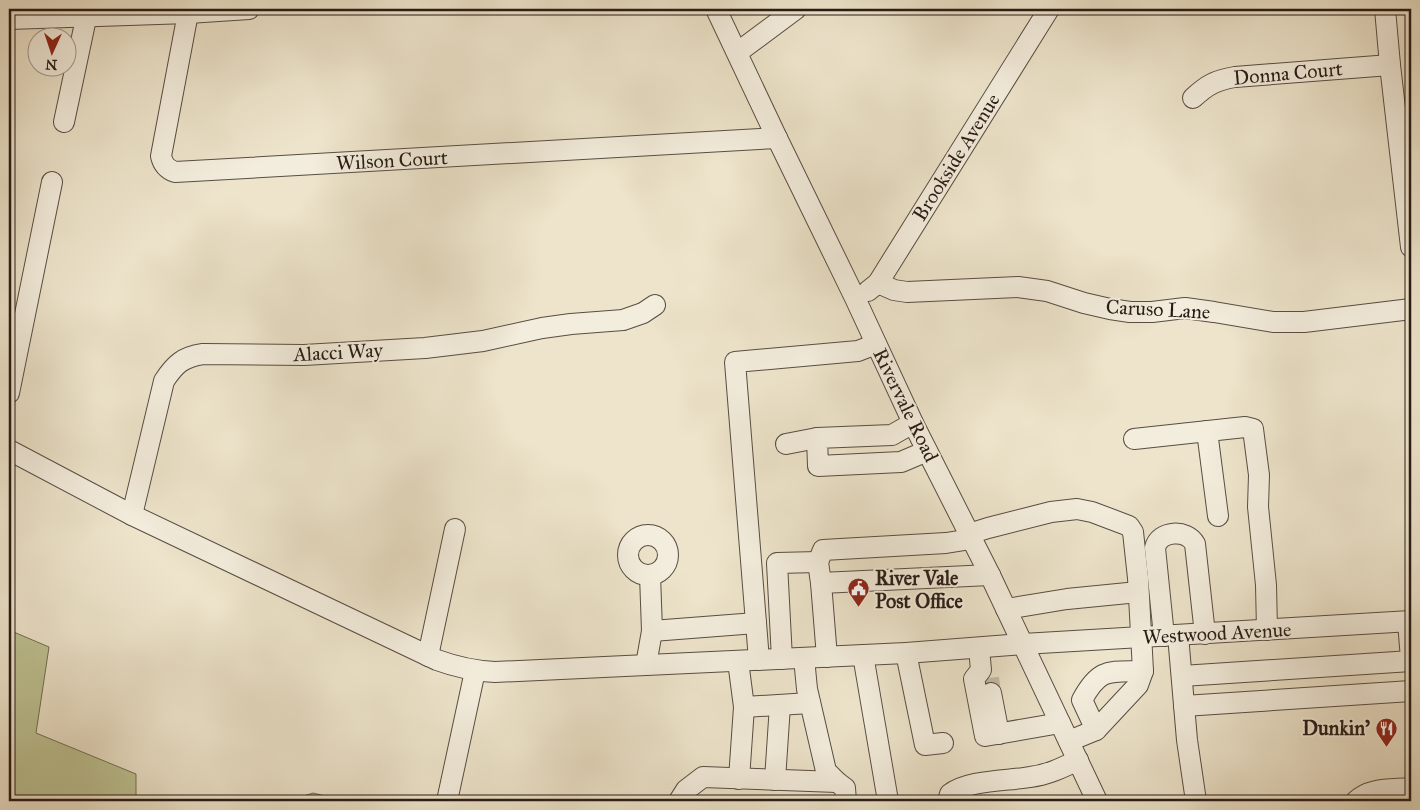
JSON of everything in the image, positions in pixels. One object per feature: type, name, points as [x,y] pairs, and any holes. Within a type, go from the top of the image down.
[{"type":"street","points":[[9,19],[87,12],[188,13],[249,9]]},
{"type":"street","name":"Rivervale Road","points":[[716,9],[913,423],[990,575],[1097,801]]},
{"type":"street","points":[[738,52],[796,9]]},
{"type":"street","name":"Brookside Avenue","points":[[855,298],[878,283],[933,192],[1049,9]]},
{"type":"street","points":[[1385,9],[1411,247]]},
{"type":"street","points":[[64,122],[87,12]]},
{"type":"street","name":"Wilson Court","points":[[188,13],[161,156],[163,163],[168,169],[175,172],[777,138]]},
{"type":"street","name":"Donna Court","points":[[1193,98],[1211,83],[1228,78],[1390,65]]},
{"type":"street","points":[[9,393],[52,182]]},
{"type":"street","name":"Caruso Lane","points":[[878,283],[894,290],[906,292],[1018,287],[1047,291],[1084,303],[1130,312],[1152,312],[1185,308],[1273,322],[1304,322],[1411,309]]},
{"type":"street","name":"Alacci Way","points":[[132,514],[164,381],[170,370],[191,356],[204,354],[304,355],[425,348],[483,341],[570,324],[624,320],[643,313],[655,305]]},
{"type":"street","points":[[759,660],[736,362],[858,351],[876,344]]},
{"type":"street","points":[[786,444],[817,438],[892,435],[913,423]]},
{"type":"street","points":[[1134,439],[1245,427],[1253,429],[1259,475],[1258,506],[1266,585],[1267,630]]},
{"type":"street","points":[[1207,431],[1218,516]]},
{"type":"street","points":[[817,438],[818,466],[901,462],[927,451]]},
{"type":"street","name":"Westwood Avenue","points":[[9,450],[132,514],[428,656],[452,665],[475,670],[495,672],[906,654],[1023,644],[1410,621]]},
{"type":"street","points":[[827,657],[818,562],[823,550],[946,543],[988,528],[1051,512],[1077,509],[1092,512],[1129,526],[1133,532],[1143,671],[1138,685],[1096,730],[985,736],[974,679],[987,680],[979,648]]},
{"type":"street","points":[[428,656],[455,529]]},
{"type":"street","points":[[1196,801],[1187,740],[1182,676],[1171,636],[1155,548],[1156,542],[1168,534],[1178,533],[1192,538],[1195,544],[1206,634]]},
{"type":"street","points":[[782,659],[777,563],[818,562]]},
{"type":"street","points":[[646,665],[652,631],[650,575]]},
{"type":"street","points":[[820,583],[990,575]]},
{"type":"street","points":[[1006,609],[1067,599],[1138,592]]},
{"type":"street","points":[[1182,676],[1411,660],[1410,621]]},
{"type":"street","points":[[652,631],[756,623]]},
{"type":"street","points":[[906,654],[925,744],[943,743]]},
{"type":"street","points":[[863,655],[888,801]]},
{"type":"street","points":[[804,658],[807,689],[826,771],[846,788],[846,801]]},
{"type":"street","points":[[738,661],[744,707],[739,779]]},
{"type":"street","points":[[447,801],[475,670]]},
{"type":"street","points":[[1096,730],[1082,700],[1089,688],[1097,678],[1109,672],[1143,671]]},
{"type":"street","points":[[1184,706],[1411,691]]},
{"type":"street","points":[[744,707],[810,703]]},
{"type":"street","points":[[775,780],[780,705]]},
{"type":"street","points":[[948,801],[950,794],[961,787],[1052,773],[1078,760]]},
{"type":"street","points":[[679,801],[686,790],[703,777],[837,782]]},
{"type":"street","points":[[1356,801],[1363,795],[1373,791],[1411,788]]},
{"type":"green space","points":[[9,630],[49,647],[36,733],[136,774],[136,801],[9,801]]},
{"type":"green space","points":[[313,793],[346,801],[288,801]]},
{"type":"tunnel","points":[[989,678],[991,693]]},
{"type":"place","name":"River Vale Post Office","points":[[859,608]]},
{"type":"place","name":"Dunkin'","points":[[1386,747]]}]
